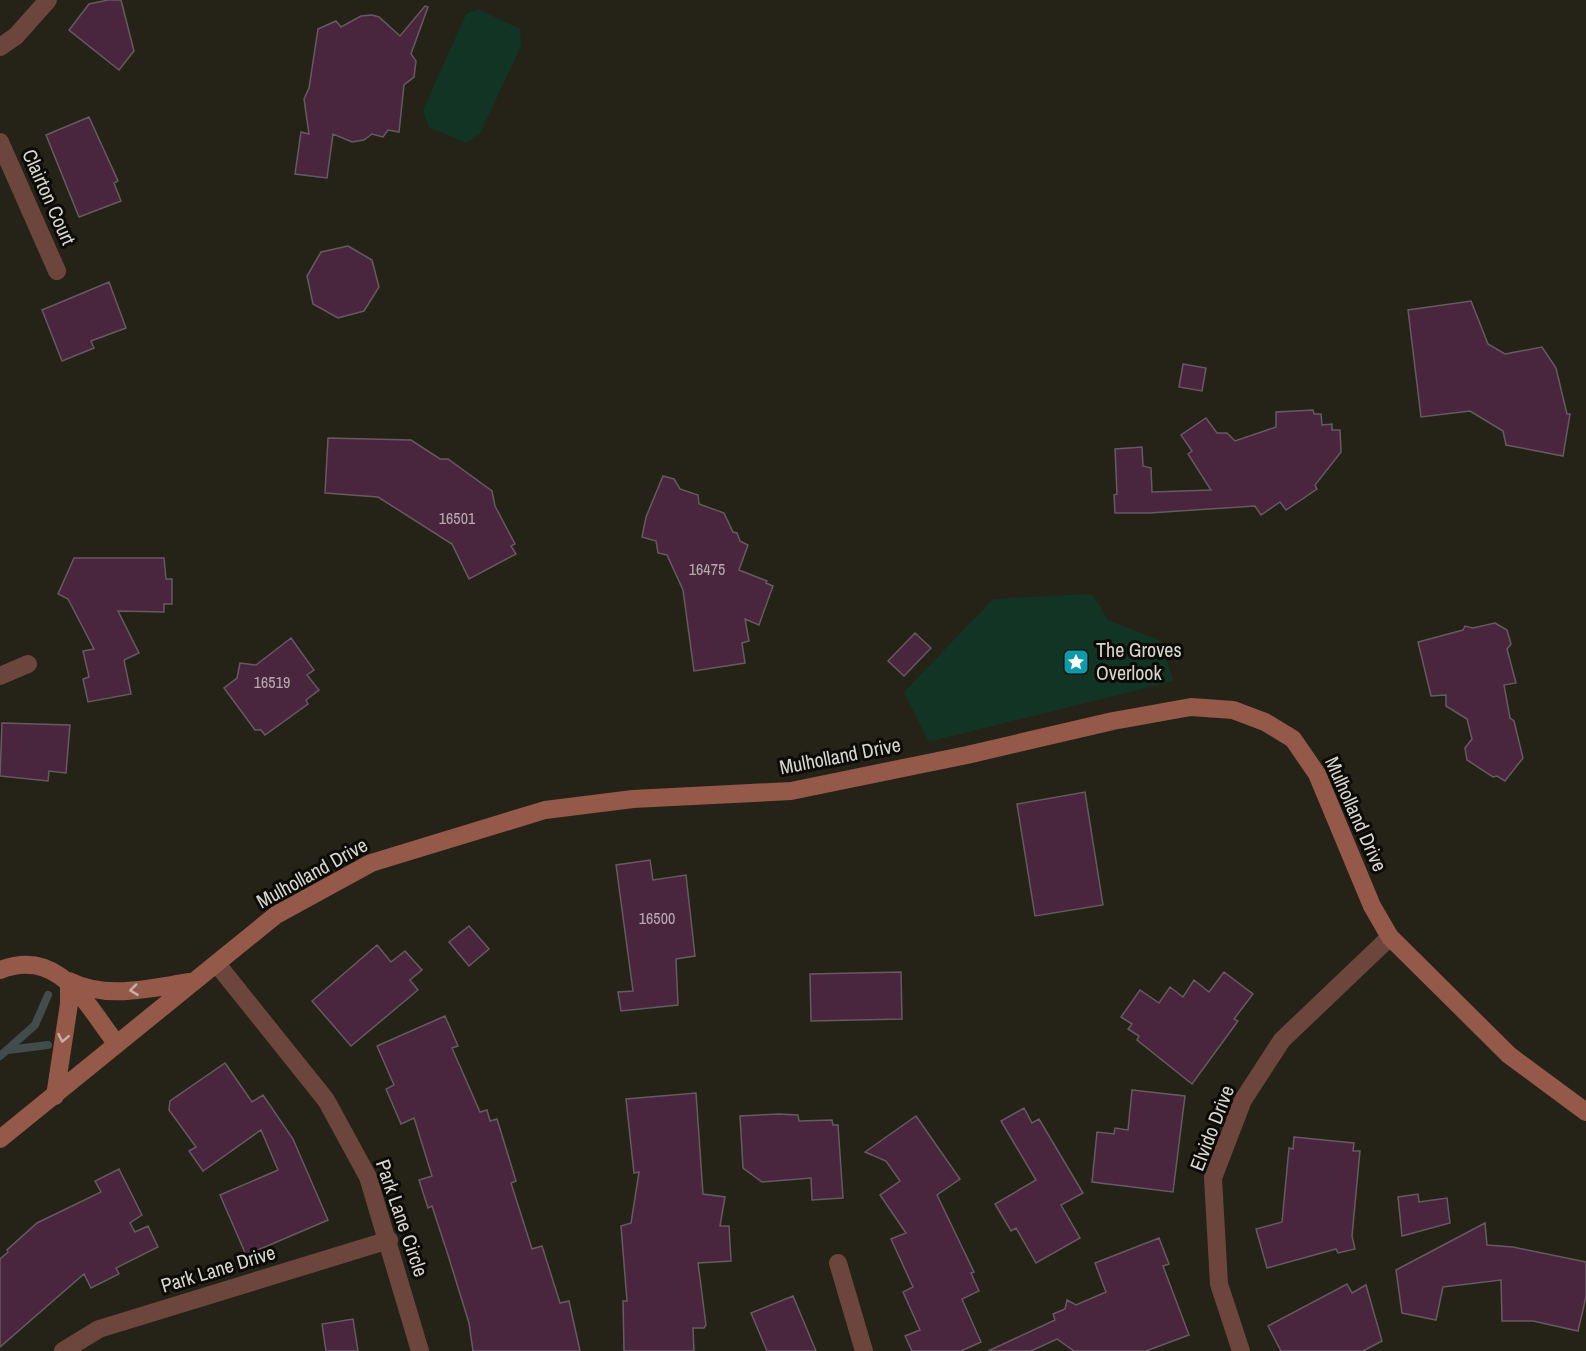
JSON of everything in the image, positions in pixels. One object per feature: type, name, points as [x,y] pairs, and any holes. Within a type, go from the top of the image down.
[{"type":"main road","name":"Mulholland Drive","points":[[0,1139],[276,915],[370,863],[545,810],[633,799],[792,791],[967,755],[1113,721],[1191,707],[1233,710],[1265,722],[1293,740],[1317,774],[1372,906],[1390,937],[1509,1055],[1586,1112]]},
{"type":"main road","points":[[0,970],[11,966],[38,965],[56,972],[85,989],[106,992],[192,982]]},
{"type":"main road","points":[[69,981],[116,1043]]},
{"type":"main road","points":[[55,1096],[69,1004],[69,981]]},
{"type":"street","points":[[0,47],[16,36],[48,0]]},
{"type":"street","name":"Clairton Court","points":[[0,142],[57,271]]},
{"type":"street","points":[[0,676],[28,664]]},
{"type":"street","name":"Elvido Drive","points":[[1241,1351],[1219,1284],[1214,1178],[1243,1100],[1282,1040],[1390,937]]},
{"type":"street","name":"Park Lane Circle","points":[[217,964],[326,1100],[368,1177],[389,1240],[420,1351]]},
{"type":"street","name":"Park Lane Drive","points":[[63,1351],[99,1329],[389,1240]]},
{"type":"street","points":[[838,1263],[864,1351]]},
{"type":"green space","points":[[478,9],[520,29],[521,46],[480,134],[466,143],[429,127],[423,110],[466,14]]},
{"type":"green space","points":[[1092,594],[1108,620],[1159,640],[1174,681],[929,742],[904,692],[993,599]]},
{"type":"building","points":[[121,0],[134,51],[119,70],[69,30],[89,4]]},
{"type":"building","points":[[425,6],[428,7],[411,54],[416,61],[414,77],[404,85],[399,132],[388,130],[383,137],[372,134],[364,140],[352,142],[333,134],[327,178],[295,174],[301,132],[309,134],[304,99],[309,88],[318,29],[336,21],[341,27],[361,16],[372,15],[379,17],[400,36]]},
{"type":"building","points":[[89,117],[118,181],[114,183],[121,201],[79,217],[46,135]]},
{"type":"building","points":[[348,246],[372,260],[379,287],[364,311],[338,318],[313,304],[307,276],[321,252]]},
{"type":"building","points":[[109,282],[126,328],[91,341],[94,348],[62,361],[42,310]]},
{"type":"building","points":[[1471,301],[1488,344],[1505,354],[1542,347],[1556,368],[1567,414],[1570,414],[1563,456],[1506,445],[1503,431],[1470,411],[1421,417],[1408,310]]},
{"type":"building","points":[[1183,364],[1206,368],[1202,391],[1179,387]]},
{"type":"building","points":[[1313,410],[1314,414],[1321,414],[1322,425],[1332,424],[1332,430],[1340,430],[1341,452],[1315,485],[1317,489],[1286,510],[1280,502],[1261,515],[1255,506],[1115,513],[1114,495],[1117,494],[1115,449],[1142,447],[1143,466],[1151,468],[1152,492],[1211,490],[1188,454],[1192,451],[1181,435],[1206,418],[1217,433],[1227,433],[1235,441],[1276,427],[1276,412]]},
{"type":"building","points":[[328,438],[411,440],[440,459],[448,459],[492,491],[495,506],[515,544],[511,546],[516,554],[469,579],[452,544],[378,497],[325,493]]},
{"type":"building","points":[[663,476],[674,479],[680,489],[698,495],[699,504],[724,513],[733,532],[737,533],[740,541],[748,545],[739,570],[767,581],[766,583],[773,586],[759,625],[745,619],[749,641],[742,643],[745,663],[694,671],[683,590],[667,555],[658,553],[656,541],[642,537],[646,517]]},
{"type":"building","points":[[74,558],[164,558],[166,579],[172,579],[172,604],[164,604],[164,612],[118,611],[139,653],[124,660],[131,694],[88,702],[83,679],[89,677],[83,651],[94,649],[68,599],[58,594]]},
{"type":"building","points":[[1495,623],[1507,630],[1511,644],[1507,649],[1516,683],[1504,685],[1510,718],[1514,721],[1523,758],[1505,781],[1497,776],[1493,777],[1467,760],[1465,748],[1472,739],[1467,719],[1446,706],[1446,695],[1431,696],[1418,642],[1463,630],[1465,626],[1473,628]]},
{"type":"building","points":[[915,633],[931,648],[904,676],[888,661]]},
{"type":"building","points":[[291,638],[314,670],[307,675],[319,690],[306,700],[308,704],[265,735],[261,730],[255,730],[224,688],[237,678],[240,663],[256,665]]},
{"type":"building","points":[[2,723],[70,725],[66,773],[49,771],[48,781],[0,776]]},
{"type":"building","points":[[1085,792],[1103,905],[1035,916],[1017,804]]},
{"type":"building","points":[[650,860],[653,880],[686,875],[695,956],[676,959],[678,1005],[621,1011],[618,992],[633,991],[616,865]]},
{"type":"building","points":[[469,926],[489,949],[469,966],[449,942]]},
{"type":"building","points":[[377,945],[391,962],[405,951],[422,970],[410,980],[418,990],[351,1046],[312,1001]]},
{"type":"building","points":[[901,972],[902,1019],[811,1021],[810,974]]},
{"type":"building","points":[[1224,972],[1253,994],[1234,1019],[1238,1021],[1192,1084],[1137,1040],[1139,1036],[1128,1029],[1132,1024],[1121,1017],[1140,990],[1159,1003],[1170,987],[1183,997],[1194,980],[1209,992]]},
{"type":"building","points":[[445,1016],[458,1046],[452,1048],[480,1112],[487,1110],[490,1121],[497,1119],[516,1181],[511,1183],[532,1249],[542,1246],[560,1303],[569,1301],[580,1351],[473,1351],[469,1323],[448,1255],[432,1206],[428,1208],[419,1180],[432,1176],[414,1118],[401,1124],[386,1089],[394,1085],[377,1046]]},
{"type":"building","points":[[225,1063],[252,1102],[263,1095],[293,1139],[328,1220],[246,1255],[220,1195],[278,1170],[261,1130],[203,1171],[189,1151],[196,1147],[169,1110],[170,1101]]},
{"type":"building","points":[[1132,1090],[1185,1096],[1173,1192],[1092,1182],[1097,1132],[1114,1134],[1115,1128],[1128,1130]]},
{"type":"building","points":[[696,1093],[703,1194],[725,1197],[720,1226],[729,1226],[731,1261],[698,1263],[706,1325],[704,1328],[693,1328],[694,1351],[624,1351],[623,1301],[627,1301],[621,1226],[631,1223],[639,1172],[634,1173],[626,1099]]},
{"type":"building","points":[[1024,1108],[1032,1123],[1039,1119],[1083,1193],[1061,1205],[1080,1238],[1036,1263],[1016,1228],[1011,1231],[995,1204],[1036,1180],[1001,1121]]},
{"type":"building","points":[[798,1115],[799,1121],[832,1120],[833,1125],[838,1125],[843,1198],[812,1200],[811,1178],[762,1182],[743,1168],[740,1116]]},
{"type":"building","points":[[916,1116],[960,1179],[937,1195],[974,1272],[971,1273],[979,1291],[962,1299],[981,1342],[961,1351],[912,1351],[905,1336],[920,1330],[903,1292],[913,1287],[891,1239],[906,1233],[880,1195],[900,1181],[886,1161],[865,1152]]},
{"type":"building","points":[[1294,1137],[1354,1143],[1353,1151],[1360,1151],[1352,1236],[1355,1249],[1338,1253],[1336,1249],[1267,1268],[1256,1229],[1282,1222],[1289,1148],[1293,1149]]},
{"type":"building","points":[[119,1169],[142,1215],[130,1223],[135,1232],[148,1226],[158,1247],[116,1268],[119,1274],[91,1288],[84,1274],[0,1347],[0,1259],[37,1223],[101,1192],[95,1181]]},
{"type":"building","points":[[1418,1194],[1419,1202],[1447,1198],[1450,1223],[1402,1236],[1398,1197]]},
{"type":"building","points":[[1485,1223],[1487,1245],[1513,1247],[1586,1262],[1586,1297],[1578,1331],[1533,1321],[1502,1321],[1501,1280],[1443,1287],[1436,1320],[1402,1313],[1396,1270]]},
{"type":"building","points":[[1159,1238],[1169,1264],[1163,1266],[1189,1335],[1146,1351],[1074,1351],[1057,1339],[1031,1351],[988,1351],[1055,1320],[1053,1314],[1065,1309],[1067,1300],[1076,1305],[1106,1292],[1095,1263]]},
{"type":"building","points":[[1347,1284],[1352,1293],[1366,1285],[1382,1341],[1363,1351],[1281,1351],[1268,1326]]},
{"type":"building","points":[[793,1296],[816,1351],[767,1351],[751,1313]]},
{"type":"building","points":[[353,1319],[358,1351],[326,1351],[322,1324]]},
{"type":"waterway","points":[[0,1056],[35,1025],[48,995]]},
{"type":"waterway","points":[[8,1050],[48,1045]]},
{"type":"place","name":"The Groves Overlook","points":[[1076,662]]}]
